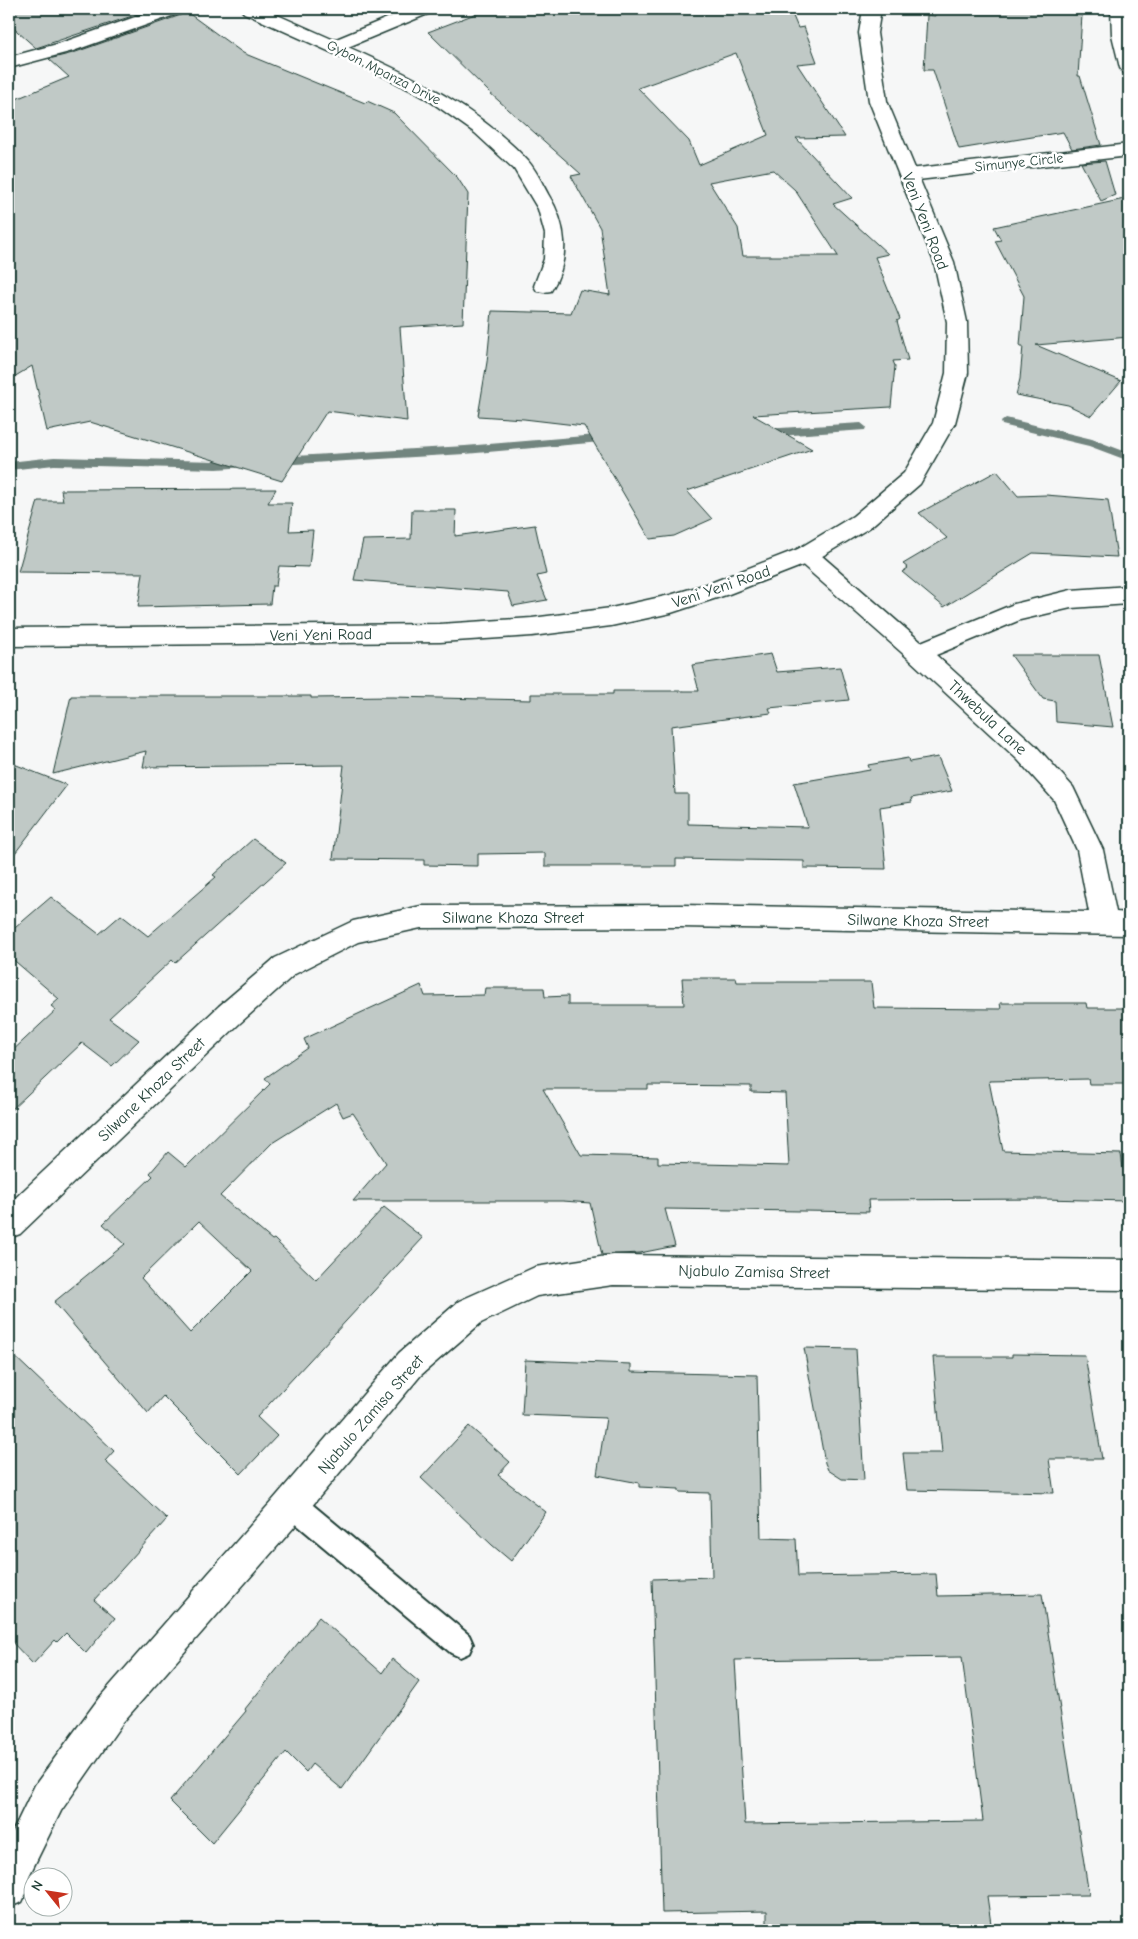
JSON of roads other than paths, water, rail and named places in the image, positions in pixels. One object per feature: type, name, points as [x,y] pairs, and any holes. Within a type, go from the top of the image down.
[{"type":"street","points":[[9,63],[67,47],[174,9]]},
{"type":"street","name":"Gybon Mpanza Drive","points":[[250,9],[335,46],[433,94],[482,129],[522,166],[548,209],[555,234],[554,259],[544,286]]},
{"type":"street","points":[[335,46],[424,9]]},
{"type":"street","name":"Veni Yeni Road","points":[[9,637],[440,633],[532,627],[611,617],[672,604],[721,588],[806,555],[861,522],[912,478],[944,423],[957,373],[957,322],[944,262],[910,175],[878,102],[868,34],[872,9]]},
{"type":"street","points":[[1120,9],[1121,35],[1129,68]]},
{"type":"street","name":"Simunye Circle","points":[[910,175],[1129,150]]},
{"type":"street","name":"Thwebula Lane","points":[[806,555],[918,653],[1027,753],[1064,794],[1090,850],[1117,923]]},
{"type":"street","points":[[918,653],[1014,613],[1071,599],[1129,595]]},
{"type":"street","name":"Silwane Khoza Street","points":[[9,1224],[229,1015],[285,966],[353,932],[421,917],[680,916],[1117,923]]},
{"type":"street","name":"Njabulo Zamisa Street","points":[[9,1889],[11,1874],[48,1798],[110,1710],[292,1504],[410,1364],[470,1312],[534,1282],[613,1270],[1129,1275]]},
{"type":"lane","points":[[292,1504],[460,1644]]},
{"type":"waterway","points":[[1006,422],[1092,443],[1129,457]]},
{"type":"waterway","points":[[764,433],[861,427]]},
{"type":"waterway","points":[[278,461],[465,450],[608,438]]},
{"type":"waterway","points":[[9,466],[54,461],[217,465],[247,463]]}]
